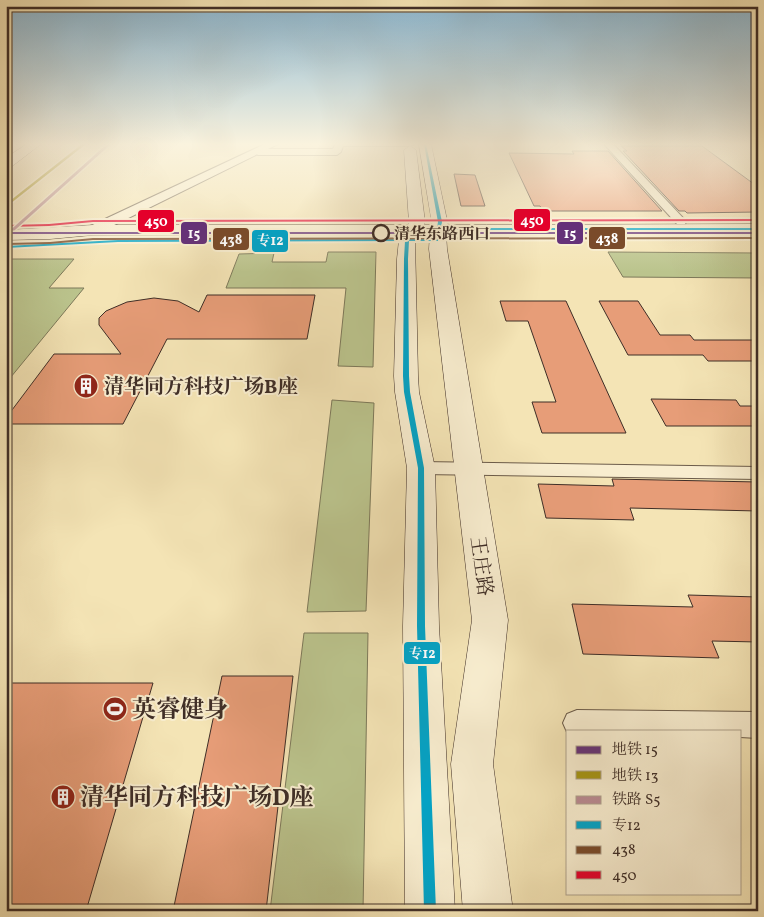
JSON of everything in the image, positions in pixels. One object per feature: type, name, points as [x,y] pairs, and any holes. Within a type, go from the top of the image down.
[{"type":"main road","points":[[418,187],[426,230]]},
{"type":"main road","points":[[426,187],[426,230],[406,259],[407,392],[421,468],[421,626],[430,911]]},
{"type":"main road","points":[[6,235],[94,230],[758,229]]},
{"type":"main road","points":[[6,247],[426,230],[758,240]]},
{"type":"main road","name":"王庄路","points":[[426,230],[469,468],[490,620],[472,764],[488,911]]},
{"type":"street","points":[[94,230],[185,187]]},
{"type":"street","points":[[648,187],[681,222]]},
{"type":"street","points":[[421,468],[758,473]]},
{"type":"street","points":[[578,722],[758,726]]},
{"type":"green space","points":[[328,252],[376,252],[373,367],[338,366],[346,288],[226,288],[239,254],[274,253],[272,262],[326,262]]},
{"type":"green space","points":[[608,252],[758,253],[758,278],[623,277]]},
{"type":"green space","points":[[6,259],[74,259],[49,288],[84,288],[6,383]]},
{"type":"green space","points":[[332,400],[374,403],[366,611],[307,612]]},
{"type":"green space","points":[[304,633],[368,633],[363,911],[270,911]]},
{"type":"building","points":[[457,187],[479,187],[485,206],[461,206]]},
{"type":"building","points":[[525,187],[640,187],[662,211],[543,211],[540,206],[534,206]]},
{"type":"building","points":[[656,187],[758,187],[758,212],[687,213],[679,211]]},
{"type":"building","points":[[207,295],[315,295],[307,339],[167,339],[123,424],[6,424],[6,418],[54,354],[121,354],[99,325],[99,318],[106,311],[127,302],[154,298],[178,301],[199,312]]},
{"type":"building","points":[[500,301],[566,301],[626,433],[542,433],[532,402],[556,402],[528,321],[506,321]]},
{"type":"building","points":[[599,301],[638,301],[660,335],[690,335],[694,340],[758,340],[758,361],[708,361],[703,355],[628,355]]},
{"type":"building","points":[[651,399],[736,400],[740,406],[758,406],[758,426],[666,426]]},
{"type":"building","points":[[612,479],[758,482],[758,511],[630,508],[634,520],[546,518],[538,484],[614,486]]},
{"type":"building","points":[[688,595],[758,597],[758,642],[712,641],[719,658],[583,654],[572,604],[693,607]]},
{"type":"building","points":[[222,676],[293,676],[266,911],[173,911]]},
{"type":"building","name":"清华同方科技广场D座","points":[[6,683],[153,683],[86,911],[6,911]]},
{"type":"metro line","name":"13","points":[[6,206],[30,187]]},
{"type":"metro line","name":"15","points":[[6,233],[758,233]]},
{"type":"rail line","name":"S5","points":[[6,237],[62,187]]},
{"type":"transit line","name":"专12","points":[[6,247],[118,241],[437,240],[440,222],[433,187]]},
{"type":"transit line","name":"450","points":[[6,226],[93,221],[758,220]]},
{"type":"transit line","name":"专12","points":[[430,911],[421,626],[421,468],[407,392],[406,376],[406,259],[407,240],[412,229],[758,229]]},
{"type":"transit line","name":"438","points":[[6,244],[50,243],[93,239],[758,238]]},
{"type":"place","name":"清华东路西口","points":[[381,233]]},
{"type":"place","name":"清华同方科技广场B座","points":[[86,386]]},
{"type":"place","name":"英睿健身","points":[[115,709]]},
{"type":"place","name":"清华同方科技广场D座","points":[[63,797]]}]
